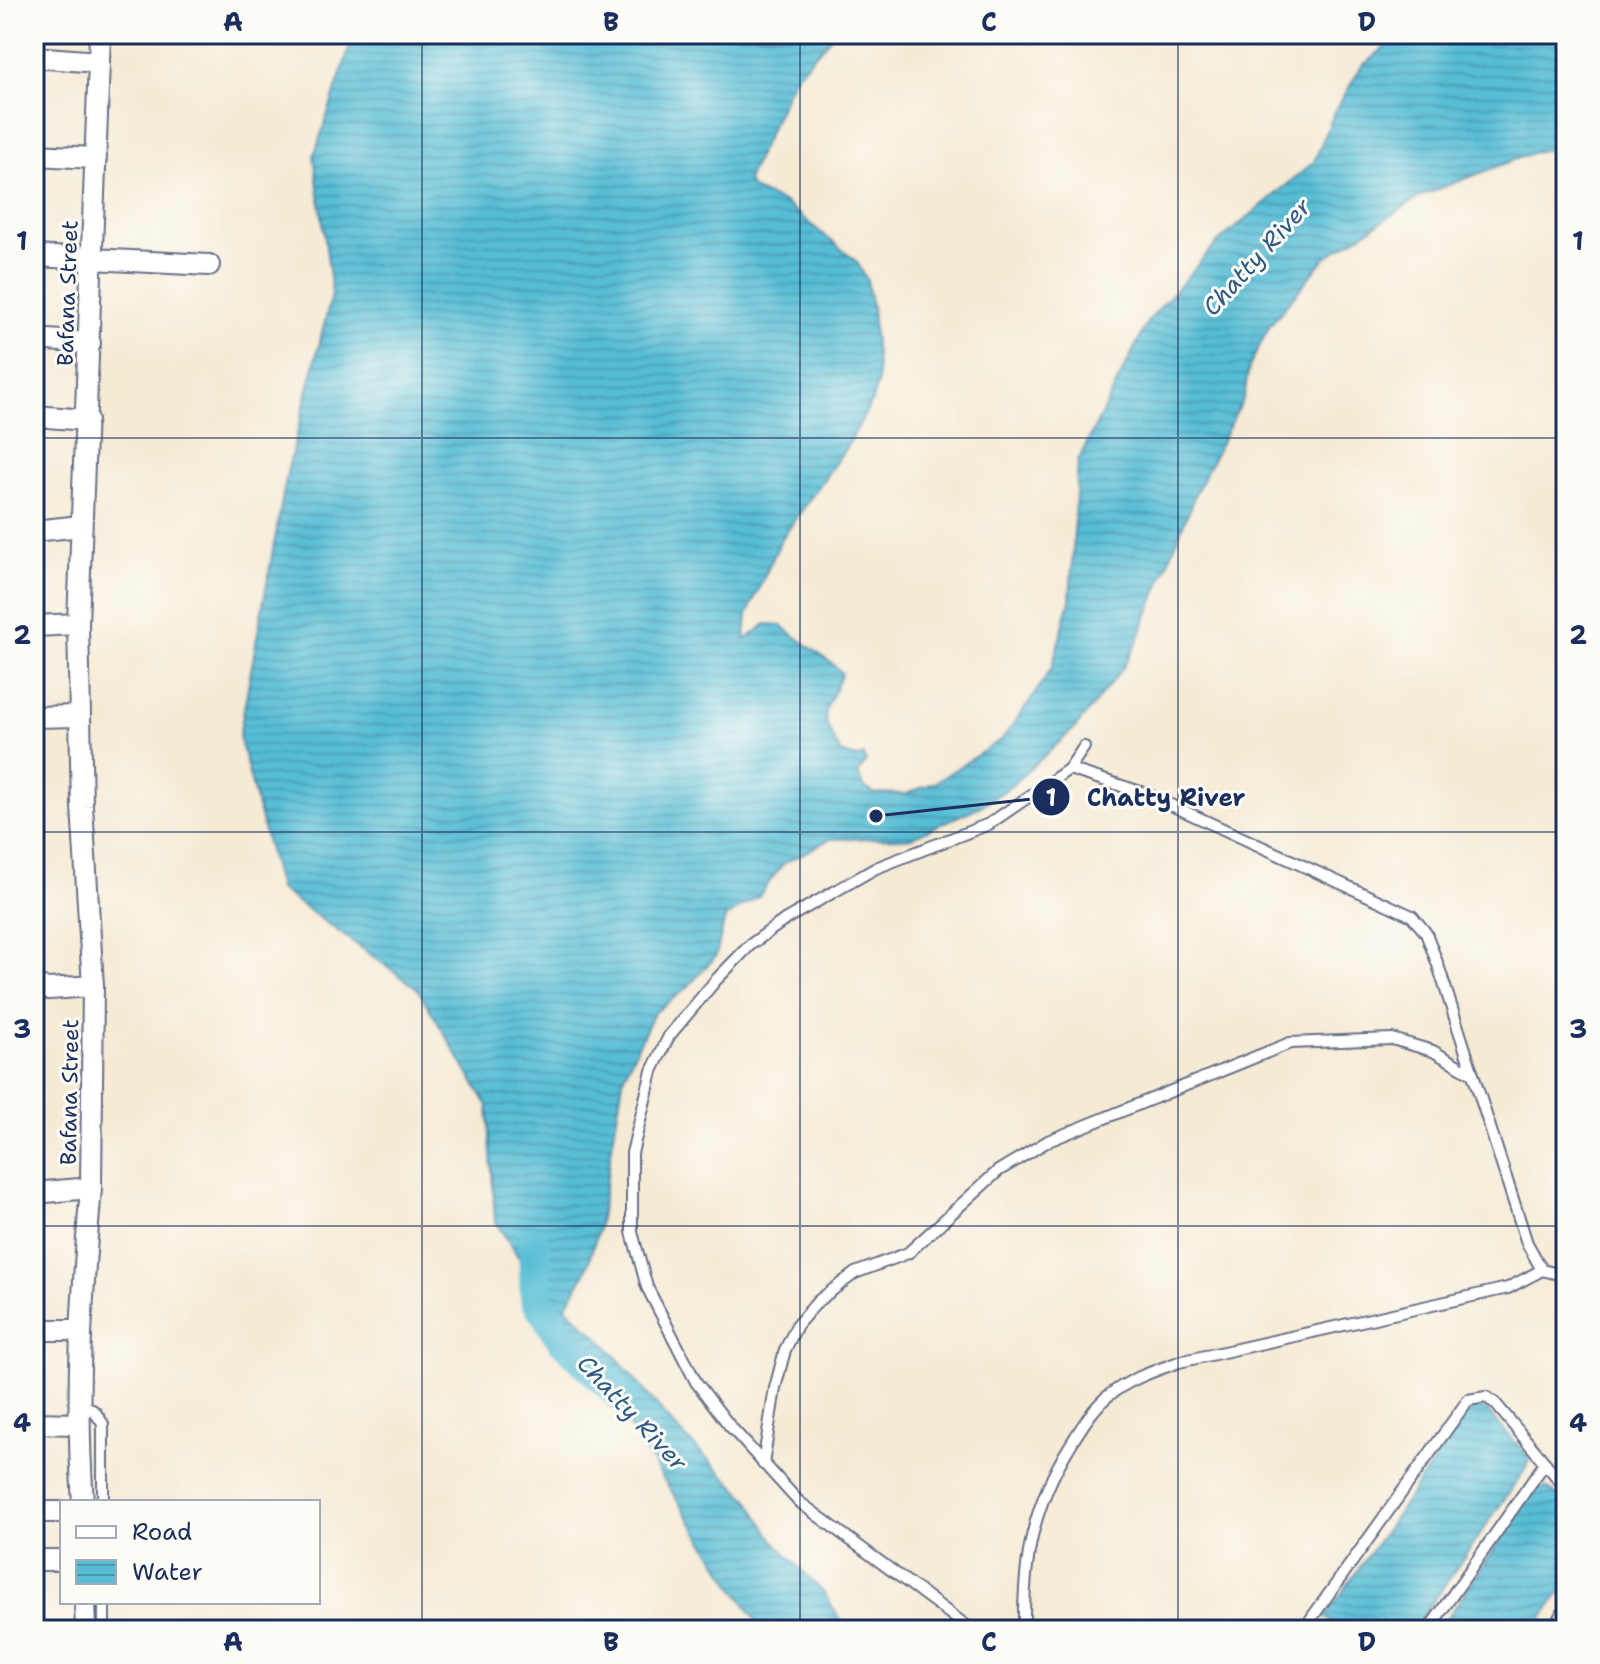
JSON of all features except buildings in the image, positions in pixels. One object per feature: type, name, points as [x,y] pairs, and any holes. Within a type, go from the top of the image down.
[{"type":"street","name":"Bafana Street","points":[[34,1193],[91,1188],[93,986],[79,716],[78,624],[100,34]]},
{"type":"street","points":[[34,57],[98,62]]},
{"type":"street","points":[[34,155],[96,158]]},
{"type":"street","points":[[34,256],[209,265]]},
{"type":"street","points":[[34,339],[90,343]]},
{"type":"street","points":[[34,416],[87,420]]},
{"type":"street","points":[[34,531],[81,526]]},
{"type":"street","points":[[34,626],[78,624]]},
{"type":"street","points":[[34,717],[79,716]]},
{"type":"street","name":"Bafana Street","points":[[34,987],[93,986]]},
{"type":"street","points":[[83,1500],[77,1424],[79,1330],[91,1188]]},
{"type":"street","points":[[34,1330],[79,1330]]},
{"type":"street","points":[[34,1423],[77,1424]]},
{"type":"street","points":[[34,1512],[60,1512]]},
{"type":"street","points":[[34,1560],[60,1560]]},
{"type":"street","points":[[85,1604],[86,1630]]},
{"type":"lane","points":[[972,1630],[798,1501],[763,1464],[696,1382],[647,1287],[632,1232],[632,1153],[652,1071],[669,1036],[716,980],[762,936],[876,868],[989,824],[1069,769],[1084,747]]},
{"type":"lane","points":[[1069,769],[1147,794],[1412,916],[1426,933],[1527,1243],[1542,1270]]},
{"type":"lane","points":[[763,1464],[778,1375],[797,1325],[818,1301],[855,1273],[908,1253],[998,1171],[1048,1141],[1290,1043],[1392,1039],[1433,1051],[1471,1073]]},
{"type":"lane","points":[[1024,1630],[1024,1594],[1036,1512],[1048,1481],[1080,1429],[1106,1397],[1137,1377],[1179,1362],[1508,1288],[1542,1270],[1566,1276]]},
{"type":"lane","points":[[1303,1630],[1468,1400],[1486,1397],[1495,1403],[1566,1488]]},
{"type":"lane","points":[[78,1400],[95,1412],[103,1424],[103,1500]]},
{"type":"lane","points":[[1428,1630],[1545,1463]]},
{"type":"lane","points":[[104,1604],[104,1630]]},
{"type":"lane","points":[[1551,1630],[1566,1608]]},
{"type":"water","points":[[354,34],[834,34],[793,79],[747,180],[752,189],[785,203],[857,262],[867,280],[872,308],[878,381],[872,401],[850,442],[781,540],[747,615],[745,640],[766,624],[780,625],[834,665],[842,673],[828,705],[826,719],[841,753],[856,758],[864,755],[866,762],[858,773],[863,786],[874,793],[906,794],[934,783],[1002,739],[1052,667],[1070,600],[1078,461],[1148,321],[1217,243],[1314,162],[1335,111],[1362,66],[1401,34],[1566,34],[1566,147],[1537,151],[1423,195],[1325,258],[1270,325],[1249,367],[1244,397],[1196,492],[1136,645],[1122,669],[1076,727],[1010,787],[981,806],[910,838],[830,839],[783,864],[759,896],[725,918],[716,956],[686,989],[654,1013],[624,1075],[598,1230],[586,1271],[566,1307],[608,1347],[674,1426],[749,1500],[775,1542],[825,1594],[846,1630],[762,1630],[495,1221],[488,1106],[417,988],[279,889],[239,736],[287,473],[332,293],[314,156]]},
{"type":"water","points":[[1477,1407],[1486,1410],[1529,1457],[1527,1467],[1413,1630],[1343,1630],[1325,1617],[1467,1414]]},
{"type":"water","points":[[1546,1487],[1566,1502],[1566,1584],[1534,1630],[1439,1630],[1535,1490]]},
{"type":"waterway","name":"Chatty River","points":[[534,1241],[536,1298],[562,1339],[620,1395]]},
{"type":"place","name":"Chatty River","points":[[876,816]]}]
